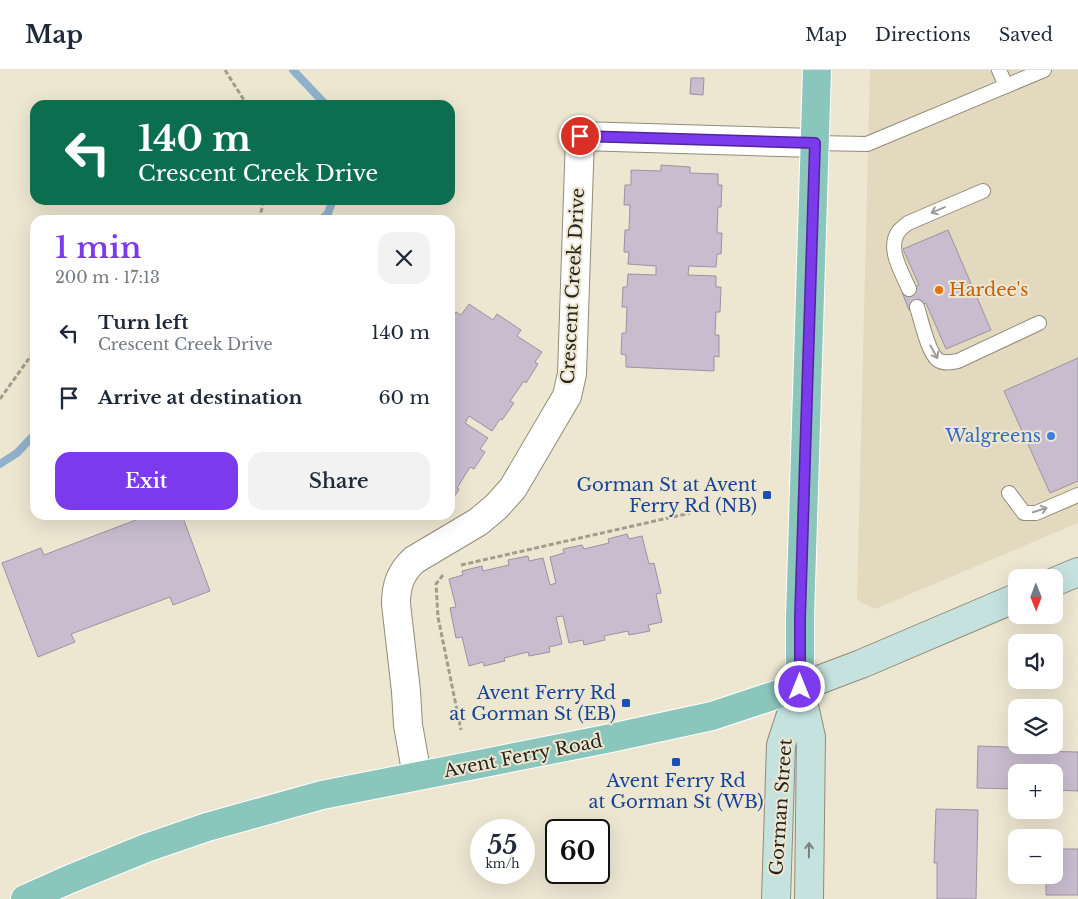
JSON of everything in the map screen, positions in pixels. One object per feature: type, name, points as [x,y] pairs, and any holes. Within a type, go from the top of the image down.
[{"type":"main road","name":"Gorman Street","points":[[808,899],[811,737],[800,687],[800,618],[816,70]]},
{"type":"main road","points":[[1063,578],[1078,572]]},
{"type":"main road","name":"Avent Ferry Road","points":[[25,899],[70,878],[146,848],[207,827],[322,795],[712,716],[800,687],[861,664],[1008,601]]},
{"type":"main road","name":"Gorman Street","points":[[776,899],[781,745],[800,687]]},
{"type":"street","name":"Crescent Creek Drive","points":[[417,776],[408,725],[396,590],[406,567],[414,560],[478,522],[496,507],[513,488],[568,396],[572,374],[580,136],[815,143]]},
{"type":"lane","points":[[999,70],[1006,86]]},
{"type":"lane","points":[[815,143],[867,144],[1044,70]]},
{"type":"lane","points":[[909,289],[895,255],[894,242],[899,231],[908,223],[983,191]]},
{"type":"lane","points":[[917,307],[932,352],[938,360],[947,363],[958,361],[1039,323]]},
{"type":"lane","points":[[1009,493],[1024,513],[1036,513],[1078,495]]},
{"type":"path","points":[[225,70],[244,100]]},
{"type":"path","points":[[0,399],[30,357]]},
{"type":"path","points":[[459,565],[690,513]]},
{"type":"path","points":[[445,572],[436,584],[438,617],[461,730]]},
{"type":"shaded area","points":[[870,70],[1078,70],[1078,523],[875,609],[857,600]]},
{"type":"building","points":[[691,78],[704,78],[703,95],[690,94]]},
{"type":"building","points":[[661,165],[690,167],[690,173],[718,174],[718,185],[722,185],[721,207],[718,207],[717,233],[722,233],[721,254],[717,254],[716,267],[689,266],[688,275],[716,276],[716,287],[721,287],[720,312],[716,312],[715,335],[719,335],[719,357],[714,356],[714,371],[626,367],[626,355],[621,354],[622,333],[626,333],[627,307],[622,307],[623,287],[627,287],[628,274],[656,275],[656,266],[628,264],[629,252],[624,252],[625,230],[629,230],[630,205],[624,205],[625,185],[631,185],[631,170],[661,171]]},
{"type":"building","name":"Hardee's","points":[[948,230],[991,330],[946,349],[926,303],[909,310],[902,292],[919,285],[903,249]]},
{"type":"building","points":[[469,304],[493,320],[497,314],[521,330],[517,336],[542,352],[535,362],[538,364],[526,383],[524,381],[510,401],[514,403],[492,431],[469,416],[465,423],[488,438],[480,449],[485,452],[474,469],[470,467],[457,488],[459,489],[455,496],[455,314],[456,312],[461,315]]},
{"type":"building","name":"Walgreens","points":[[1078,358],[1078,481],[1050,493],[1004,391]]},
{"type":"building","points":[[136,520],[184,520],[210,591],[173,605],[170,597],[71,634],[75,642],[38,657],[2,563],[41,548],[44,555]]},
{"type":"building","points":[[627,534],[629,539],[642,536],[649,564],[654,563],[661,593],[656,594],[662,622],[648,625],[650,631],[629,635],[628,631],[604,636],[605,640],[584,645],[583,640],[569,643],[563,616],[556,617],[562,644],[549,647],[550,652],[529,656],[528,652],[504,658],[505,661],[484,666],[483,662],[469,666],[462,637],[456,638],[450,608],[456,607],[449,579],[463,575],[462,571],[482,566],[483,571],[509,565],[508,560],[528,556],[529,561],[543,558],[550,585],[556,583],[550,557],[564,553],[563,549],[582,545],[584,549],[609,543],[608,539]]},
{"type":"building","points":[[978,746],[1008,747],[1008,754],[1063,754],[1063,752],[1078,752],[1078,791],[1063,790],[1063,764],[1008,764],[1008,789],[977,788]]},
{"type":"building","points":[[936,809],[978,810],[976,899],[937,899],[937,863],[934,863]]},
{"type":"building","points":[[1063,849],[1078,849],[1078,895],[1046,895],[1046,884],[1063,884]]},
{"type":"waterway","points":[[293,70],[321,100]]},
{"type":"waterway","points":[[326,215],[331,205]]},
{"type":"waterway","points":[[0,464],[17,453],[30,439]]},
{"type":"place","name":"Hardee's","points":[[939,290]]},
{"type":"place","name":"Walgreens","points":[[1051,436]]},
{"type":"place","name":"Gorman St at Avent Ferry Rd (NB)","points":[[767,495]]},
{"type":"place","name":"Avent Ferry Rd at Gorman St (EB)","points":[[626,703]]},
{"type":"place","name":"Avent Ferry Rd at Gorman St (WB)","points":[[676,762]]},
{"type":"route","points":[[580,136],[815,143],[800,618],[800,687]]}]
